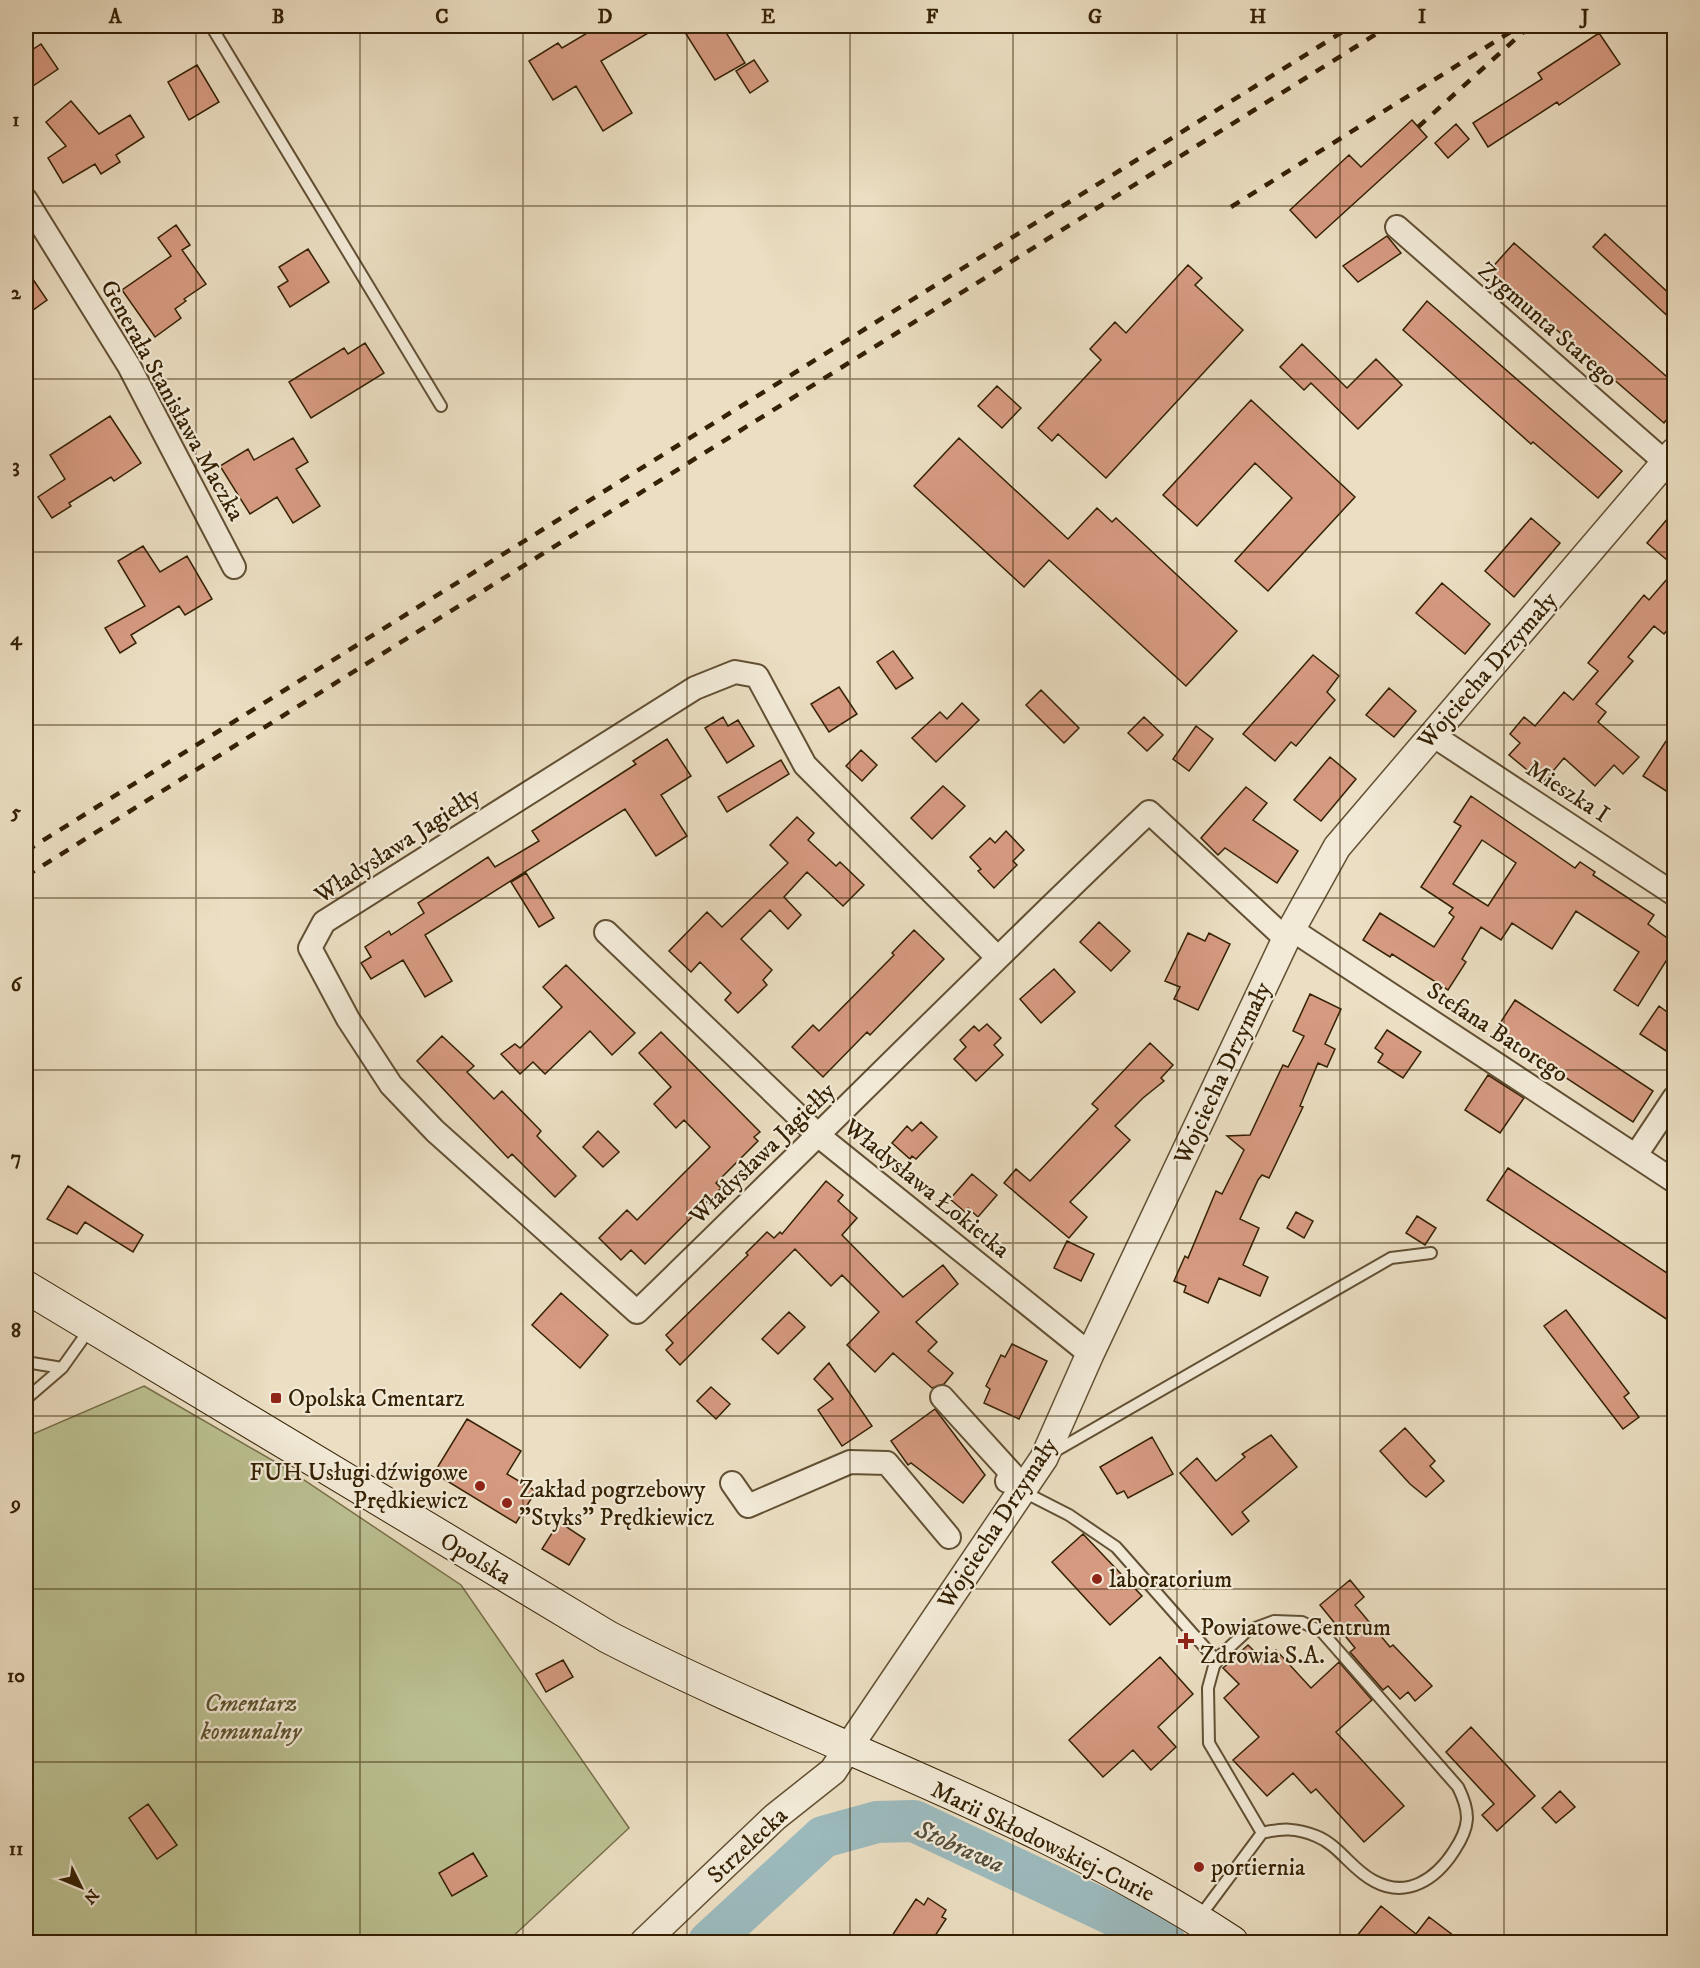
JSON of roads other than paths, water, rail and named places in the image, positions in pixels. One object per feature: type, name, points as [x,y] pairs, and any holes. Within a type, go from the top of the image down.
[{"type":"main road","name":"Opolska","points":[[26,1287],[608,1637],[707,1686],[849,1748]]},
{"type":"main road","name":"Marii Skłodowskiej-Curie","points":[[849,1748],[1043,1836],[1124,1877],[1232,1942]]},
{"type":"street","name":"Generała Stanisława Maczka","points":[[26,200],[129,366],[234,567]]},
{"type":"street","name":"Zygmunta Starego","points":[[1397,227],[1670,457]]},
{"type":"street","name":"Wojciecha Drzymały","points":[[849,1748],[1014,1486],[1044,1458],[1090,1354],[1288,934],[1337,847],[1431,734],[1670,457]]},
{"type":"street","name":"Władysława Jagiełły","points":[[997,957],[806,765],[757,676],[735,672],[695,688],[324,922],[310,948],[348,1019],[391,1085],[435,1131],[637,1312],[819,1136],[997,957],[1149,812],[1288,934]]},
{"type":"street","name":"Mieszka I","points":[[1431,734],[1674,894]]},
{"type":"street","name":"Władysława Łokietka","points":[[606,932],[819,1136],[1090,1354]]},
{"type":"street","name":"Stefana Batorego","points":[[1288,934],[1674,1181]]},
{"type":"street","points":[[1636,1155],[1674,1098]]},
{"type":"street","points":[[942,1397],[1012,1474],[1014,1486]]},
{"type":"street","points":[[732,1483],[748,1506],[850,1462],[887,1463],[949,1537]]},
{"type":"street","name":"Strzelecka","points":[[644,1942],[775,1817],[833,1771],[849,1748]]},
{"type":"lane","points":[[211,26],[441,406]]},
{"type":"lane","points":[[1044,1458],[1392,1258],[1431,1253]]},
{"type":"lane","points":[[26,1399],[63,1368],[91,1327]]},
{"type":"lane","points":[[26,1362],[63,1368]]},
{"type":"lane","points":[[1014,1486],[1069,1515],[1116,1547],[1216,1660]]},
{"type":"lane","points":[[1197,1920],[1262,1833],[1286,1827],[1317,1836],[1339,1851],[1373,1881],[1396,1890],[1420,1886],[1447,1863],[1466,1834],[1467,1806],[1458,1787],[1322,1632],[1302,1622],[1274,1621],[1247,1631],[1216,1660],[1208,1689],[1209,1743],[1262,1833]]},
{"type":"waterway","name":"Stobrawa","points":[[709,1942],[823,1837],[877,1822],[914,1821],[1152,1933],[1165,1942]]},
{"type":"railway","points":[[26,851],[1352,26]]},
{"type":"railway","points":[[26,876],[1389,26]]},
{"type":"railway","points":[[1231,207],[1520,26]]},
{"type":"railway","points":[[1418,127],[1530,26]]},
{"type":"place","name":"Opolska Cmentarz","points":[[276,1398]]},
{"type":"place","name":"FUH Usługi dźwigowe Prędkiewicz","points":[[480,1486]]},
{"type":"place","name":"Zakład pogrzebowy \"Styks\" Prędkiewicz","points":[[507,1503]]},
{"type":"place","name":"laboratorium","points":[[1097,1579]]},
{"type":"place","name":"Powiatowe Centrum Zdrowia S.A.","points":[[1186,1641]]},
{"type":"place","name":"portiernia","points":[[1199,1867]]},
{"type":"park label","name":"Cmentarz komunalny","points":[[251,1717]]}]
